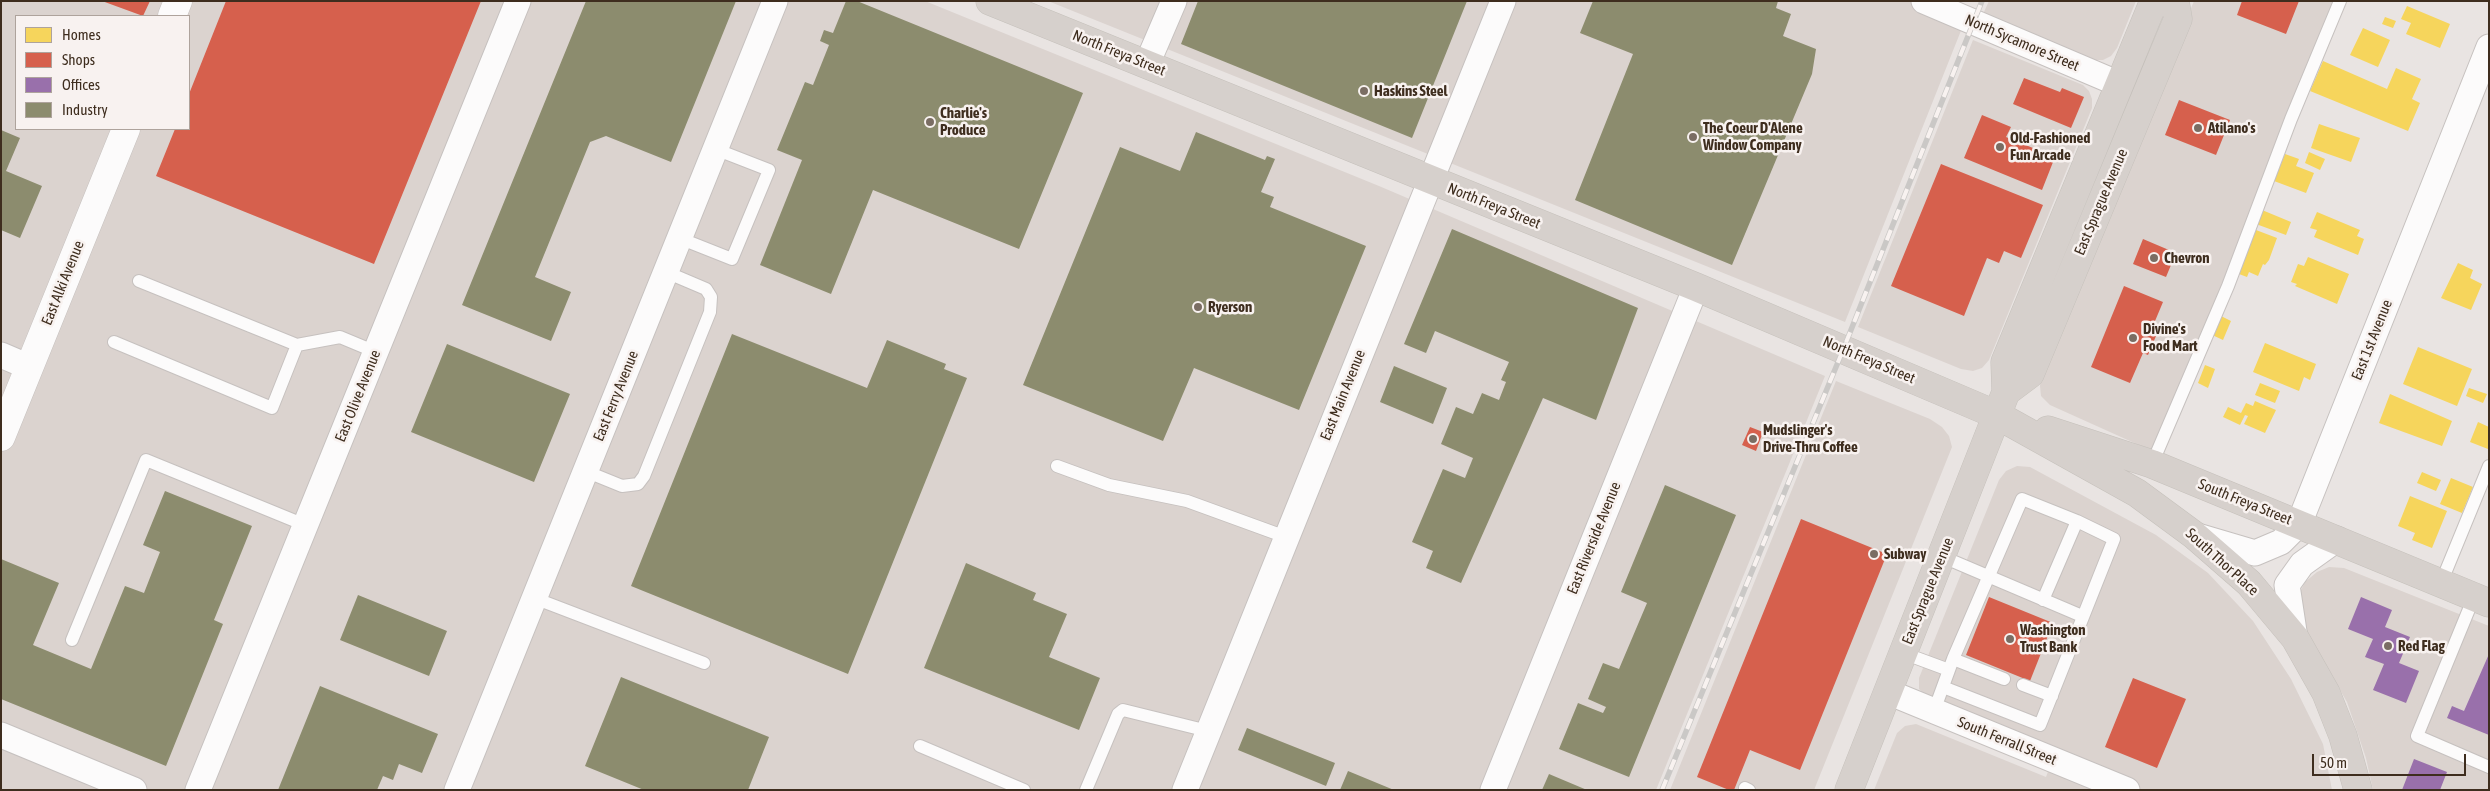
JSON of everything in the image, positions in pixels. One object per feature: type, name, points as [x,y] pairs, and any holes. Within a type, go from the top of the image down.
[{"type":"main road","name":"North Freya Street","points":[[990,1],[1696,287],[2002,403]]},
{"type":"main road","name":"East Sprague Avenue","points":[[1849,790],[1943,557],[2002,403],[2006,362],[2151,8],[2160,1]]},
{"type":"main road","name":"East Sprague Avenue","points":[[2002,403],[2030,374],[2178,19],[2175,1]]},
{"type":"main road","name":"South Freya Street","points":[[2002,403],[2337,539],[2481,600]]},
{"type":"main road","name":"South Thor Place","points":[[2002,403],[2137,493],[2194,535],[2249,583],[2295,638],[2326,693],[2343,736],[2358,790]]},
{"type":"street","points":[[172,15],[178,1]]},
{"type":"street","name":"East Olive Avenue","points":[[198,790],[518,1]]},
{"type":"street","name":"East Ferry Avenue","points":[[457,790],[775,1]]},
{"type":"street","points":[[1147,64],[1174,1]]},
{"type":"street","name":"East Main Avenue","points":[[1185,790],[1429,180],[1503,1]]},
{"type":"street","name":"North Sycamore Street","points":[[1924,1],[2120,84]]},
{"type":"street","name":"East 1st Avenue","points":[[2194,535],[2255,553],[2281,542],[2299,524],[2489,47]]},
{"type":"street","name":"East Alki Avenue","points":[[1,437],[126,130]]},
{"type":"street","name":"East Riverside Avenue","points":[[1492,790],[1696,287]]},
{"type":"street","points":[[1,355],[29,367]]},
{"type":"street","points":[[2295,638],[2287,585],[2302,564],[2337,539]]},
{"type":"street","name":"South Ferrall Street","points":[[1888,692],[2127,790]]},
{"type":"street","points":[[1,735],[134,790]]},
{"type":"lane","points":[[2152,464],[2228,286],[2291,119],[2340,1]]},
{"type":"lane","points":[[679,238],[732,259],[768,170],[715,149]]},
{"type":"lane","points":[[585,471],[622,486],[638,484],[644,476],[710,312],[711,297],[706,290],[666,272]]},
{"type":"lane","points":[[140,281],[297,345],[340,337],[376,352]]},
{"type":"lane","points":[[114,342],[272,408],[297,345]]},
{"type":"lane","points":[[72,640],[146,460],[305,524]]},
{"type":"lane","points":[[1057,466],[1109,485],[1187,501],[1286,537]]},
{"type":"lane","points":[[2441,583],[2489,466]]},
{"type":"lane","points":[[1934,711],[1951,665],[2022,498],[2078,521],[2114,539],[2040,725],[1943,687]]},
{"type":"lane","points":[[2043,600],[2078,521]]},
{"type":"lane","points":[[1943,557],[1988,578],[2082,616]]},
{"type":"lane","points":[[534,598],[704,663]]},
{"type":"lane","points":[[2481,600],[2417,736],[2489,767]]},
{"type":"lane","points":[[1903,654],[2004,679]]},
{"type":"lane","points":[[2022,685],[2052,696]]},
{"type":"lane","points":[[1086,790],[1118,714],[1122,710],[1208,731]]},
{"type":"lane","points":[[920,746],[1024,790]]},
{"type":"shaded area","points":[[1,1],[925,1],[1379,186],[1825,376],[1656,790],[1,790]]},
{"type":"shaded area","points":[[1048,1],[1954,1],[1970,8],[1845,322]]},
{"type":"shaded area","points":[[1989,1],[2136,1],[2117,48],[2111,56],[2103,60],[2093,60],[1983,14]]},
{"type":"shaded area","points":[[2194,1],[2343,1],[2161,455],[2050,405],[2041,396],[2040,386],[2041,376]]},
{"type":"shaded area","points":[[1973,40],[2083,85],[2089,91],[2092,99],[2092,108],[1989,360],[1982,368],[1973,371],[1961,369],[1858,327]]},
{"type":"shaded area","points":[[1836,381],[1930,419],[1942,427],[1949,436],[1952,447],[1814,790],[1670,790]]},
{"type":"shaded area","points":[[2017,466],[2030,467],[2156,535],[2208,573],[2253,621],[2291,679],[2323,744],[2332,790],[1874,790],[1897,733],[1905,726],[1916,724],[2046,777],[2056,750],[1929,699],[1919,689],[1919,678],[1999,480],[2006,471]]},
{"type":"shaded area","points":[[2329,567],[2344,568],[2489,626],[2489,790],[2373,790],[2366,758],[2347,702],[2299,619],[2298,596],[2305,582],[2317,572]]},
{"type":"building: Homes","points":[[2407,6],[2450,24],[2440,48],[2406,34],[2411,23],[2401,19]]},
{"type":"building: Homes","points":[[2385,17],[2396,21],[2393,28],[2382,24]]},
{"type":"building: Homes","points":[[2363,28],[2390,40],[2378,67],[2350,55]]},
{"type":"building: Homes","points":[[2323,61],[2387,89],[2396,68],[2421,79],[2412,99],[2420,103],[2408,131],[2310,91]]},
{"type":"building: Homes","points":[[2319,124],[2360,138],[2351,162],[2311,148]]},
{"type":"building: Homes","points":[[2309,152],[2325,159],[2320,170],[2305,163]]},
{"type":"building: Homes","points":[[2285,154],[2299,159],[2296,166],[2314,173],[2306,193],[2274,181]]},
{"type":"building: Homes","points":[[2262,210],[2291,222],[2286,235],[2256,224]]},
{"type":"building: Homes","points":[[2317,212],[2360,230],[2357,236],[2364,239],[2358,255],[2314,237],[2317,230],[2310,228]]},
{"type":"building: Homes","points":[[2256,230],[2277,238],[2269,260],[2265,265],[2263,264],[2258,276],[2249,272],[2247,277],[2239,274]]},
{"type":"building: Homes","points":[[2308,257],[2349,274],[2337,304],[2295,286],[2297,284],[2291,282],[2298,264],[2304,266]]},
{"type":"building: Homes","points":[[2458,263],[2473,270],[2470,278],[2482,284],[2471,310],[2441,298]]},
{"type":"building: Homes","points":[[2219,315],[2231,321],[2223,340],[2210,334]]},
{"type":"building: Homes","points":[[2265,343],[2316,364],[2310,380],[2304,377],[2299,391],[2253,372]]},
{"type":"building: Homes","points":[[2418,347],[2472,369],[2457,406],[2403,384]]},
{"type":"building: Homes","points":[[2205,365],[2215,369],[2208,388],[2198,383]]},
{"type":"building: Homes","points":[[2260,383],[2280,391],[2275,403],[2255,395]]},
{"type":"building: Homes","points":[[2469,388],[2487,394],[2483,403],[2466,396]]},
{"type":"building: Homes","points":[[2390,394],[2452,421],[2442,446],[2379,423]]},
{"type":"building: Homes","points":[[2255,401],[2276,410],[2265,433],[2244,424],[2248,416],[2245,415],[2240,425],[2223,417],[2228,407],[2241,413],[2246,403],[2253,406]]},
{"type":"building: Homes","points":[[2478,422],[2489,427],[2488,449],[2470,442]]},
{"type":"building: Homes","points":[[2422,472],[2441,480],[2436,491],[2417,483]]},
{"type":"building: Homes","points":[[2451,478],[2473,487],[2462,513],[2440,504]]},
{"type":"building: Homes","points":[[2410,496],[2447,511],[2432,548],[2412,540],[2415,533],[2398,526]]},
{"type":"building: Shops","points":[[102,1],[150,1],[143,15]]},
{"type":"building: Shops","points":[[226,1],[481,1],[374,264],[156,176],[175,130],[190,130],[190,91]]},
{"type":"building: Shops","points":[[2242,1],[2299,1],[2286,34],[2237,15]]},
{"type":"building: Shops","points":[[2024,78],[2060,92],[2062,88],[2084,97],[2071,128],[2013,104]]},
{"type":"building: Shops","name":"Atilano's","points":[[2179,100],[2230,120],[2216,155],[2165,135]]},
{"type":"building: Shops","name":"Old-Fashioned Fun Arcade","points":[[1982,115],[2011,127],[2006,137],[2055,157],[2042,190],[1964,158]]},
{"type":"building: Shops","points":[[1941,164],[2043,205],[2021,258],[2004,251],[1999,263],[1987,258],[1964,316],[1891,286]]},
{"type":"building: Shops","name":"Chevron","points":[[2143,239],[2176,253],[2166,277],[2133,264]]},
{"type":"building: Shops","name":"Chevron","points":[[2124,286],[2163,302],[2150,333],[2156,336],[2148,355],[2143,353],[2130,383],[2091,367]]},
{"type":"building: Shops","name":"Mudslinger's Drive-Thru Coffee","points":[[1750,427],[1763,432],[1756,451],[1742,445]]},
{"type":"building: Shops","points":[[1801,519],[1887,554],[1800,770],[1750,750],[1734,790],[1729,790],[1697,777]]},
{"type":"building: Shops","name":"Washington Trust Bank","points":[[1989,597],[2053,623],[2030,681],[1966,655]]},
{"type":"building: Shops","points":[[2133,678],[2186,699],[2157,768],[2105,747]]},
{"type":"building: Offices","name":"Red Flag","points":[[2361,597],[2392,610],[2385,627],[2410,637],[2399,663],[2419,671],[2406,703],[2373,690],[2384,664],[2365,657],[2373,639],[2348,629]]},
{"type":"building: Offices","points":[[2489,654],[2489,735],[2447,718],[2452,706],[2464,711]]},
{"type":"building: Offices","points":[[2414,759],[2447,772],[2440,790],[2402,790]]},
{"type":"building: Industry","points":[[586,1],[736,1],[671,162],[606,136],[590,142],[535,277],[571,292],[551,341],[462,305]]},
{"type":"building: Industry","name":"Charlie's Produce","points":[[846,1],[857,1],[1083,93],[1019,249],[873,190],[831,294],[760,265],[802,160],[777,150],[805,82],[813,85],[829,45],[820,41],[824,30],[833,33]]},
{"type":"building: Industry","name":"Haskins Steel","points":[[1198,1],[1467,1],[1412,138],[1181,44]]},
{"type":"building: Industry","name":"The Coeur D'Alene Window Company","points":[[1593,1],[1778,1],[1776,8],[1791,14],[1783,36],[1816,49],[1812,74],[1732,265],[1575,200],[1633,54],[1580,33]]},
{"type":"building: Industry","points":[[1,130],[20,138],[6,171],[42,186],[20,238],[1,230]]},
{"type":"building: Industry","name":"Ryerson","points":[[1196,132],[1265,160],[1267,156],[1275,159],[1261,192],[1274,197],[1270,207],[1366,246],[1299,410],[1194,368],[1163,441],[1023,385],[1120,147],[1180,171]]},
{"type":"building: Industry","points":[[1452,229],[1638,308],[1596,420],[1543,398],[1461,583],[1426,568],[1433,551],[1412,542],[1443,469],[1465,478],[1473,458],[1441,444],[1456,407],[1473,414],[1482,393],[1499,400],[1506,382],[1501,380],[1509,362],[1435,331],[1426,353],[1404,344]]},
{"type":"building: Industry","points":[[732,334],[867,388],[887,340],[946,364],[944,369],[967,378],[848,674],[631,586]]},
{"type":"building: Industry","points":[[447,344],[570,394],[534,482],[411,432]]},
{"type":"building: Industry","points":[[1394,366],[1447,388],[1433,424],[1380,402]]},
{"type":"building: Industry","points":[[1665,485],[1736,515],[1629,777],[1559,749],[1578,703],[1603,713],[1606,707],[1588,699],[1603,663],[1619,669],[1647,603],[1621,592]]},
{"type":"building: Industry","points":[[165,491],[252,526],[214,620],[223,624],[166,766],[1,699],[1,559],[59,583],[33,645],[91,669],[125,586],[144,593],[160,552],[143,545]]},
{"type":"building: Industry","points":[[966,563],[1036,593],[1033,600],[1067,614],[1049,657],[1100,678],[1079,730],[924,668]]},
{"type":"building: Industry","points":[[358,595],[447,631],[429,676],[340,640]]},
{"type":"building: Industry","points":[[621,677],[769,737],[748,790],[644,790],[585,766]]},
{"type":"building: Industry","points":[[320,686],[438,734],[422,773],[399,764],[393,780],[383,776],[377,790],[278,790]]},
{"type":"building: Industry","points":[[1247,728],[1335,763],[1326,786],[1238,750]]},
{"type":"building: Industry","points":[[1348,771],[1394,790],[1340,790]]},
{"type":"building: Industry","points":[[1549,774],[1587,790],[1542,790]]},
{"type":"railway","points":[[1662,790],[1843,350],[1982,1]]},
{"type":"place","name":"Haskins Steel","points":[[1364,91]]},
{"type":"place","name":"Charlie's Produce","points":[[930,122]]},
{"type":"place","name":"Atilano's","points":[[2198,128]]},
{"type":"place","name":"The Coeur D'Alene Window Company","points":[[1693,137]]},
{"type":"place","name":"Old-Fashioned Fun Arcade","points":[[2000,147]]},
{"type":"place","name":"Chevron","points":[[2154,258]]},
{"type":"place","name":"Ryerson","points":[[1198,307]]},
{"type":"place","name":"Divine's Food Mart","points":[[2133,338]]},
{"type":"place","name":"Mudslinger's Drive-Thru Coffee","points":[[1753,439]]},
{"type":"place","name":"Subway","points":[[1874,554]]},
{"type":"place","name":"Washington Trust Bank","points":[[2010,639]]},
{"type":"place","name":"Red Flag","points":[[2388,646]]}]
